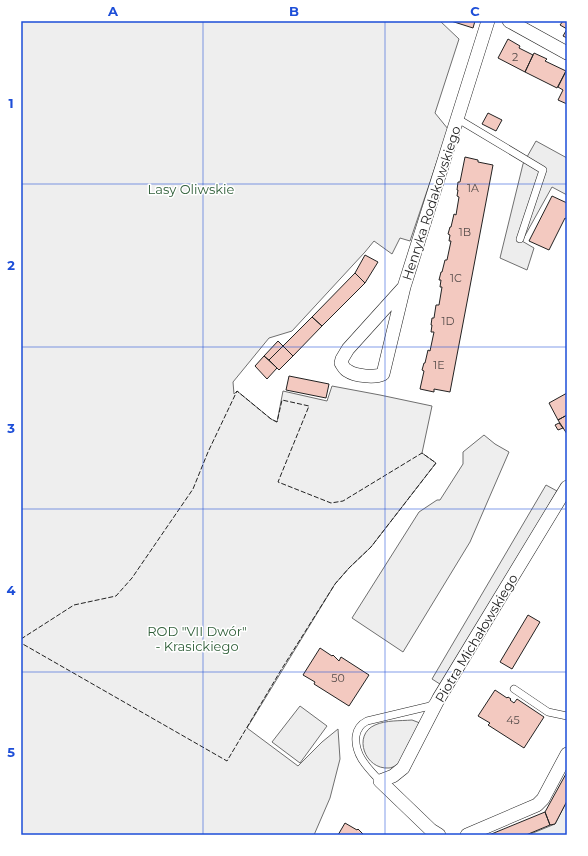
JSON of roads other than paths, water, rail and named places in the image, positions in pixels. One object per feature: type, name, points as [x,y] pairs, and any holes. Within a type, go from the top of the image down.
[{"type":"street","name":"Henryka Rodakowskiego","points":[[404,287],[348,348],[341,363],[347,371],[366,376],[378,376],[383,374],[404,287],[488,21]]},
{"type":"street","points":[[509,21],[567,53]]},
{"type":"street","name":"Piotra Michałowskiego","points":[[380,781],[393,776],[403,768],[439,698],[567,487]]},
{"type":"street","points":[[467,835],[536,805],[543,799],[567,754]]},
{"type":"street","points":[[380,781],[431,830],[439,835]]},
{"type":"lane","name":"Henryka Rodakowskiego","points":[[458,119],[543,170],[520,239]]},
{"type":"lane","points":[[514,689],[548,712],[567,716]]},
{"type":"lane","points":[[380,781],[363,761],[357,751],[357,731],[362,724],[367,721],[430,706],[439,698]]},
{"type":"park label","name":"Lasy Oliwskie","points":[[191,189]]},
{"type":"park label","name":"ROD \"VII Dwór\" - Krasickiego","points":[[197,638]]}]
